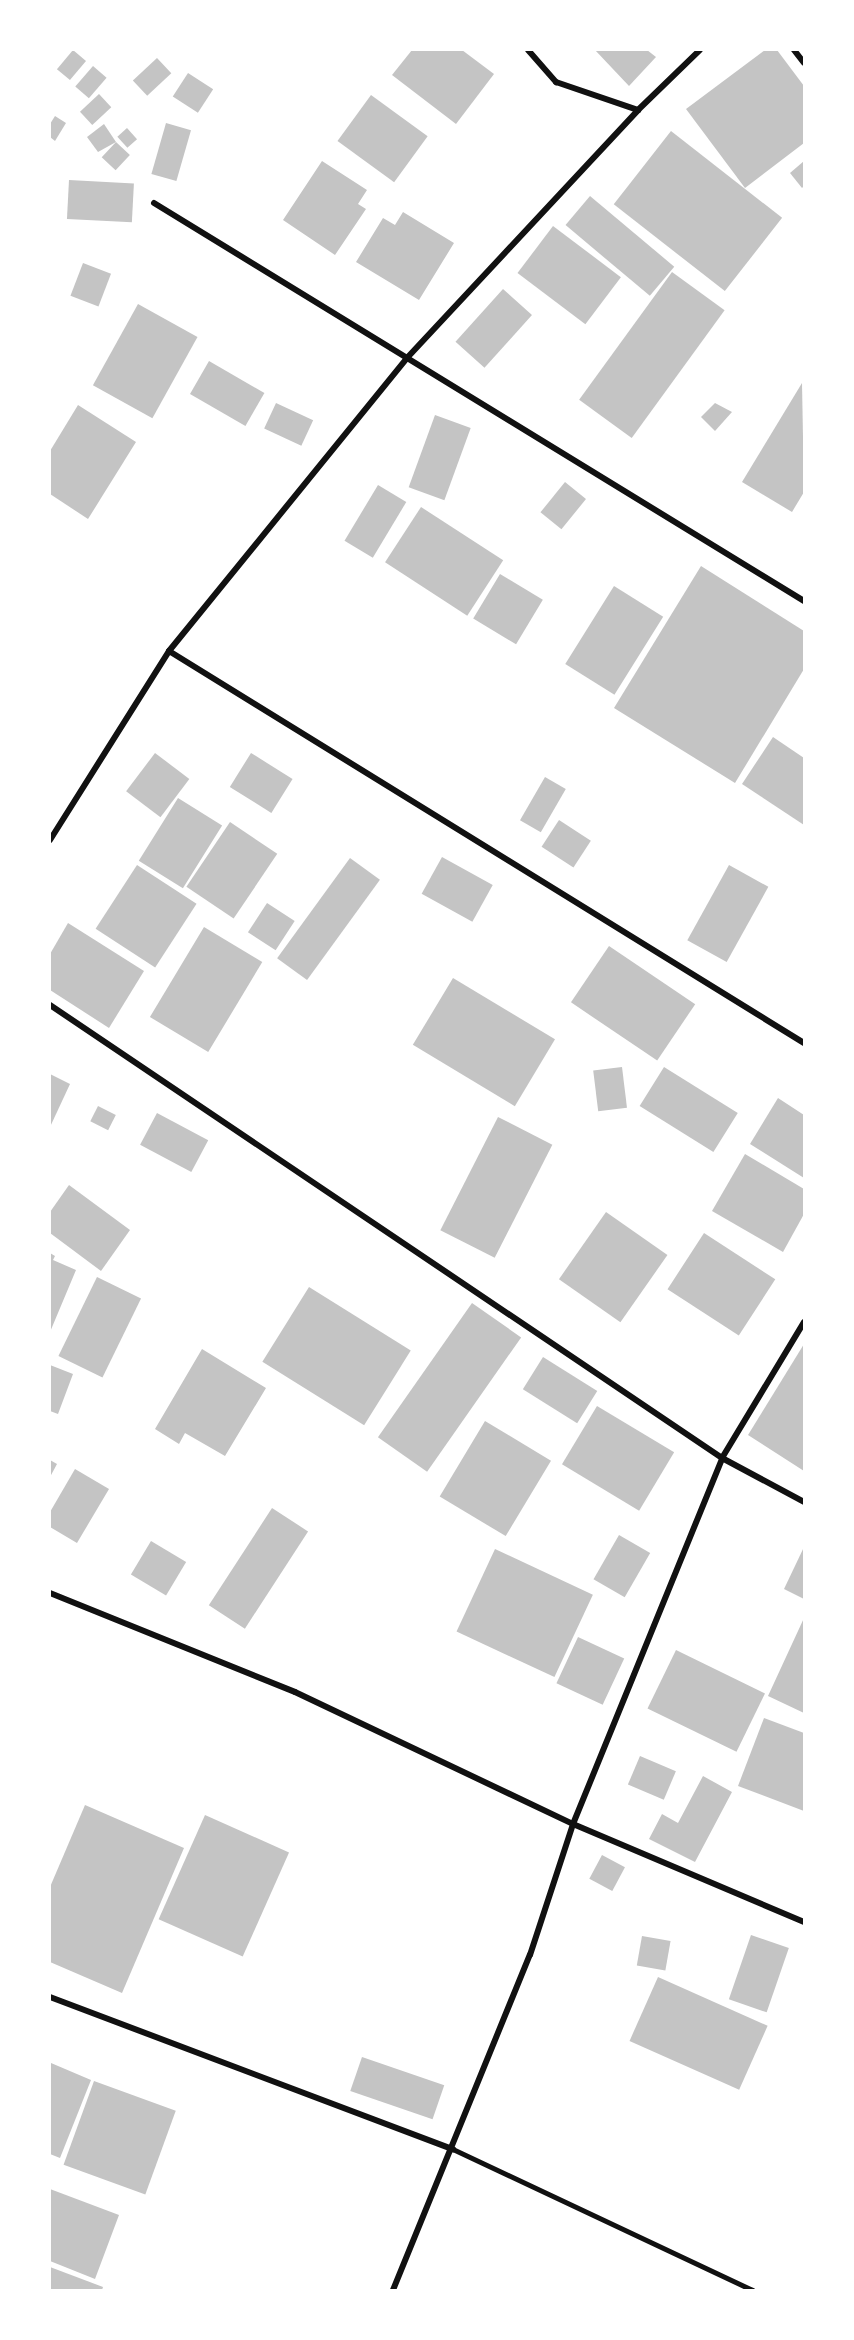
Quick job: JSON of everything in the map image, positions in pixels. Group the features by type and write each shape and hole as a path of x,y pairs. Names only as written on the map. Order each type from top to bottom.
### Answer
{"street":[{"path":"528,50 556,82 638,110"},
{"path":"50,840 169,651 406,359 638,110 700,50"},
{"path":"794,50 804,63"},
{"path":"154,203 804,601"},
{"path":"169,651 804,1043"},
{"path":"50,1005 722,1458 804,1502"},
{"path":"393,2290 453,2149 530,1955 573,1824 722,1458 804,1322"},
{"path":"50,1593 295,1692 573,1824 804,1922"},
{"path":"50,1997 453,2149"}],"lane":[{"path":"453,2149 752,2290"}],"building":[{"path":"73,50 86,61 70,80 57,69"},
{"path":"412,50 462,50 494,74 456,124 392,75"},
{"path":"595,50 647,50 656,57 629,86"},
{"path":"765,50 777,50 804,86 804,143 745,188 686,109"},
{"path":"157,58 171,73 147,96 133,81"},
{"path":"93,66 107,78 89,98 75,86"},
{"path":"188,73 213,89 198,113 173,96"},
{"path":"99,94 111,107 92,125 80,112"},
{"path":"371,95 428,136 394,182 337,141"},
{"path":"55,116 66,123 55,141 50,137 50,124"},
{"path":"166,123 191,130 176,181 151,174"},
{"path":"104,124 116,142 98,152 87,137"},
{"path":"127,128 137,139 127,148 117,137"},
{"path":"671,131 782,218 725,291 614,204"},
{"path":"116,142 130,155 116,170 102,157"},
{"path":"322,161 367,190 358,204 366,209 335,255 283,220"},
{"path":"804,161 804,186 802,188 790,173"},
{"path":"69,180 134,183 132,222 67,219"},
{"path":"590,196 674,267 650,296 566,225"},
{"path":"403,212 454,243 419,300 356,262 383,218 395,225"},
{"path":"553,226 621,277 585,324 517,273"},
{"path":"83,263 111,274 98,306 70,296"},
{"path":"672,272 725,310 632,438 579,400"},
{"path":"503,289 532,315 484,368 455,342"},
{"path":"138,304 197,337 152,418 93,385"},
{"path":"209,361 264,393 245,426 190,394"},
{"path":"802,383 804,492 792,512 742,482"},
{"path":"276,403 313,420 301,446 264,428"},
{"path":"715,403 732,412 715,431 701,417"},
{"path":"78,405 136,442 88,519 50,494 50,451"},
{"path":"435,415 471,428 444,500 409,487"},
{"path":"565,482 586,499 561,529 540,512"},
{"path":"378,485 406,502 373,558 345,541"},
{"path":"421,507 503,560 467,616 385,562"},
{"path":"701,566 804,631 804,669 735,783 614,708"},
{"path":"500,574 543,600 516,644 473,619"},
{"path":"614,586 663,617 614,695 565,664"},
{"path":"773,737 804,758 804,825 742,784"},
{"path":"155,753 189,779 160,817 126,791"},
{"path":"251,753 293,779 271,813 230,787"},
{"path":"545,777 566,789 541,832 520,820"},
{"path":"178,798 222,826 183,888 139,861"},
{"path":"559,820 591,841 573,868 542,847"},
{"path":"230,822 277,854 234,919 186,887"},
{"path":"442,857 493,885 472,922 422,894"},
{"path":"350,858 380,880 307,980 277,958"},
{"path":"137,865 197,904 155,967 96,929"},
{"path":"729,865 768,887 727,962 687,940"},
{"path":"267,903 295,921 276,950 248,932"},
{"path":"68,923 144,971 109,1028 50,990 50,954"},
{"path":"204,927 262,962 208,1052 150,1017"},
{"path":"609,946 695,1004 657,1061 571,1002"},
{"path":"453,978 555,1039 515,1106 413,1045"},
{"path":"622,1067 627,1108 598,1111 593,1071"},
{"path":"664,1067 738,1113 713,1152 640,1106"},
{"path":"50,1074 70,1084 50,1127"},
{"path":"778,1098 804,1115 804,1178 750,1144"},
{"path":"98,1106 116,1115 108,1130 90,1121"},
{"path":"157,1113 208,1140 191,1172 140,1145"},
{"path":"498,1117 552,1145 495,1258 440,1230"},
{"path":"745,1154 804,1189 804,1214 783,1252 712,1211"},
{"path":"69,1185 130,1230 101,1271 50,1233 50,1212"},
{"path":"606,1212 667,1255 620,1322 559,1279"},
{"path":"704,1233 775,1279 739,1335 668,1289"},
{"path":"50,1253 55,1256 53,1260 76,1270 50,1332"},
{"path":"97,1277 141,1298 102,1378 58,1356"},
{"path":"309,1287 411,1351 364,1425 262,1362"},
{"path":"472,1303 521,1337 427,1472 378,1437"},
{"path":"804,1344 804,1471 748,1435"},
{"path":"202,1349 266,1388 225,1456 185,1433 179,1444 155,1429"},
{"path":"543,1357 597,1391 577,1423 523,1389"},
{"path":"50,1365 73,1374 58,1414 50,1411"},
{"path":"597,1406 674,1452 639,1511 562,1464"},
{"path":"485,1421 551,1461 506,1536 440,1496"},
{"path":"50,1460 57,1464 50,1477"},
{"path":"75,1469 109,1489 77,1543 50,1527 50,1512"},
{"path":"272,1508 308,1531 245,1629 209,1605"},
{"path":"619,1535 650,1553 625,1597 594,1579"},
{"path":"151,1541 186,1562 166,1596 131,1574"},
{"path":"804,1547 804,1599 784,1589"},
{"path":"495,1549 593,1595 554,1677 457,1631"},
{"path":"804,1618 804,1713 768,1696"},
{"path":"578,1637 624,1659 603,1705 556,1683"},
{"path":"676,1650 765,1693 736,1752 648,1708"},
{"path":"764,1718 804,1733 804,1811 738,1786"},
{"path":"640,1756 676,1771 664,1800 628,1785"},
{"path":"703,1776 732,1792 695,1862 649,1839 662,1814 678,1823"},
{"path":"85,1805 184,1848 122,1993 50,1962 50,1887"},
{"path":"205,1815 289,1852 243,1957 159,1919"},
{"path":"602,1855 625,1867 612,1891 589,1879"},
{"path":"751,1935 789,1948 767,2012 729,1999"},
{"path":"642,1936 671,1941 665,1971 637,1966"},
{"path":"658,1977 768,2026 739,2090 630,2041"},
{"path":"362,2057 444,2085 433,2119 350,2091"},
{"path":"51,2063 91,2080 60,2158 50,2154"},
{"path":"94,2081 176,2111 145,2194 64,2165"},
{"path":"50,2189 119,2215 95,2279 50,2261"},
{"path":"50,2267 103,2287 102,2290 50,2290"}]}
